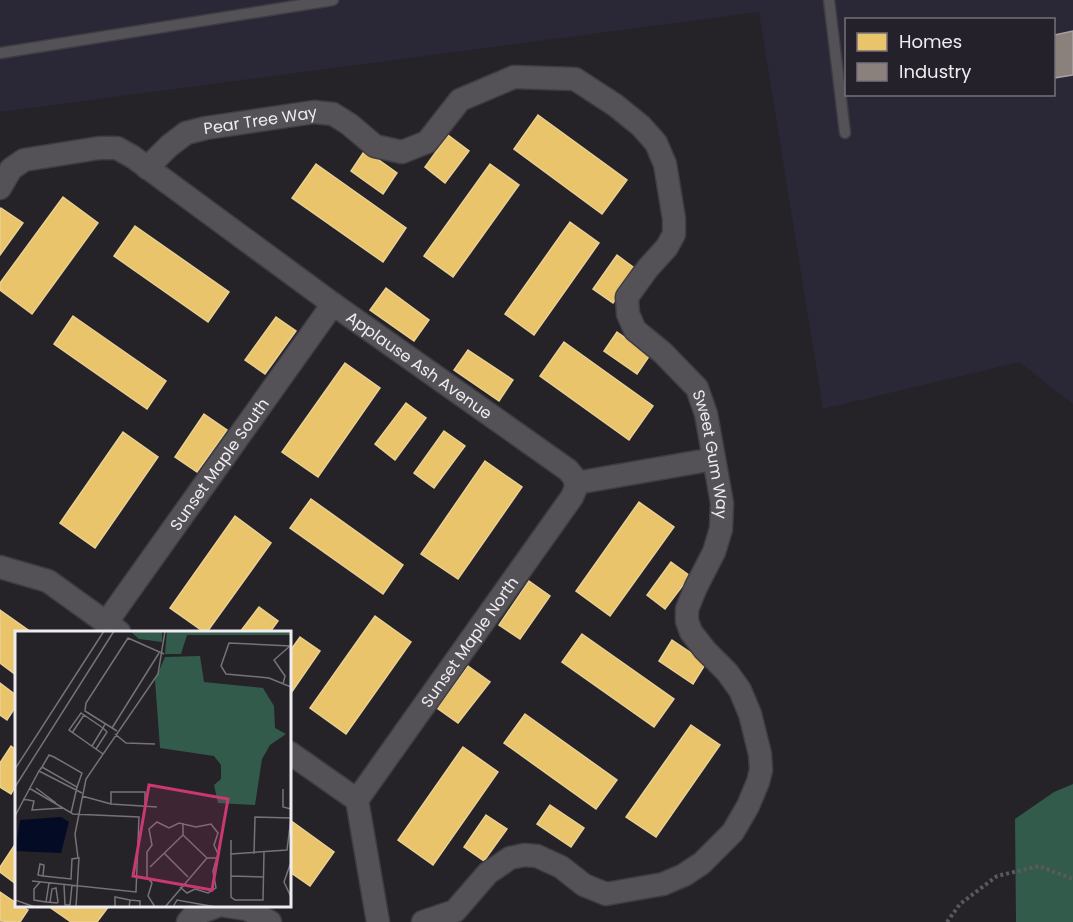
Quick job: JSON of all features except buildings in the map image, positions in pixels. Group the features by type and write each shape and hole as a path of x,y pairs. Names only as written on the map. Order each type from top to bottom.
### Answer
{"street":[{"name":"Pear Tree Way","path":"147,168 186,133 314,112 333,114 375,146 402,152 427,142 460,100 514,77 574,79 615,105"},
{"name":"Sweet Gum Way","path":"423,922 455,911 488,873 510,858 524,855 537,856 561,867 584,885 606,894 663,884 684,875 702,863 733,832 748,806 761,770 760,753 750,714 740,690 691,632 687,621 687,609 714,552 721,529 722,503 706,414 697,388 663,352 635,330 628,314 627,297 667,247 674,234 674,219 665,164 656,143 641,126 615,105"},
{"path":"0,188 11,169 24,160 99,148 117,148 147,168"},
{"name":"Applause Ash Avenue","path":"147,168 333,304 568,470 576,483"},
{"name":"Sunset Maple South","path":"113,628 333,304"},
{"path":"576,483 714,459"},
{"name":"Sunset Maple North","path":"357,800 572,497 576,483"},
{"path":"0,567 48,581 113,628"},
{"path":"291,754 357,800 378,922"},
{"path":"188,922 194,915 214,907"},
{"path":"233,907 246,909 270,922"}],"lane":[{"path":"0,53 333,0"},
{"path":"829,0 845,133"}],"path":[{"path":"947,922 960,904 997,876 1039,866 1073,879"}],"shaded area":[{"path":"0,0 1073,0 1073,404 1019,362 823,409 759,12 0,112"}],"green space":[{"path":"1073,784 1073,922 1016,922 1015,819 1054,792"}]}
